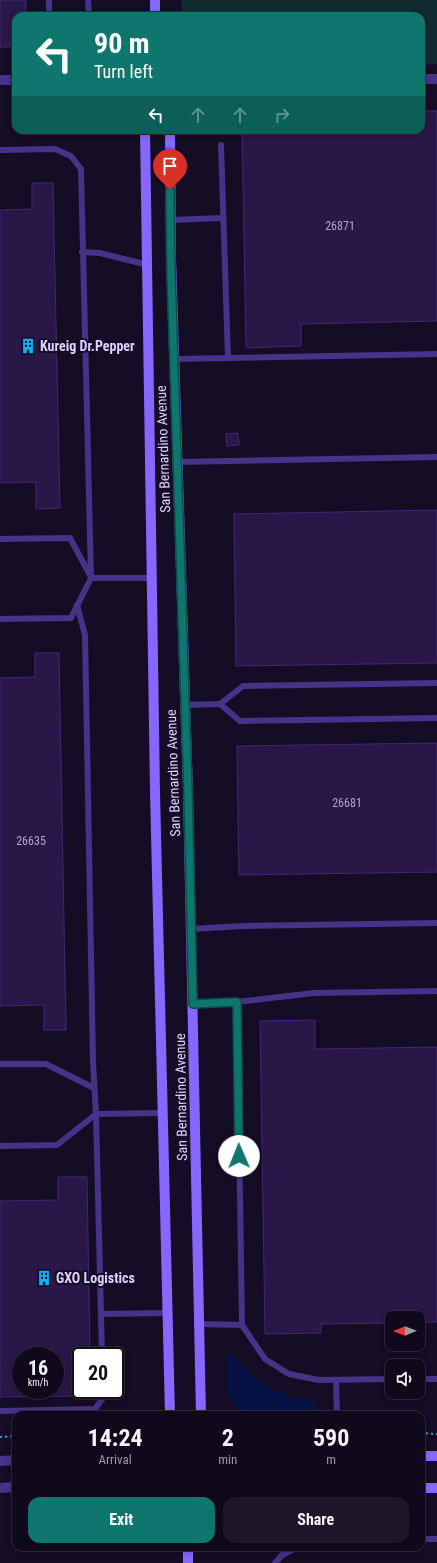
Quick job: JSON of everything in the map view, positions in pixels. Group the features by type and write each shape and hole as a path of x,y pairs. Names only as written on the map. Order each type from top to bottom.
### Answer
{"main road":[{"path":"155,0 155,12"},
{"name":"San Bernardino Avenue","path":"145,134 155,792 170,1411"},
{"name":"San Bernardino Avenue","path":"170,134 170,220 193,1004 201,1411"},
{"path":"425,1456 437,1456"},
{"path":"425,1488 437,1488"},
{"path":"188,1551 188,1563"}],"street":[{"path":"425,79 437,79"},
{"path":"0,80 12,80"},
{"path":"0,1461 12,1460"},
{"path":"0,1488 12,1487"}],"lane":[{"path":"49,0 49,12"},
{"path":"88,0 89,12"},
{"path":"221,145 228,358"},
{"path":"0,150 55,149 71,156 81,169 91,578 71,618 0,619"},
{"path":"170,220 223,218"},
{"path":"82,252 100,253 148,265"},
{"path":"174,359 437,354"},
{"path":"177,462 437,457"},
{"path":"0,539 70,538 91,578"},
{"path":"91,578 152,578"},
{"path":"77,605 85,635 94,1088 102,1347"},
{"path":"185,705 220,704 242,686 437,683"},
{"path":"220,704 240,721 437,718"},
{"path":"191,929 242,926 437,923"},
{"path":"193,1004 237,1002 314,992 437,991"},
{"path":"237,1002 242,1325 265,1359 289,1374 320,1380 385,1379"},
{"path":"0,1064 46,1064 94,1088"},
{"path":"0,1146 57,1145 96,1114 163,1114"},
{"path":"102,1314 168,1313"},
{"path":"200,1324 242,1325"},
{"path":"425,1379 437,1379"},
{"path":"336,1380 337,1411"},
{"path":"0,1410 95,1409 102,1399"},
{"path":"425,1539 437,1539"},
{"path":"275,1563 282,1555 290,1551"}],"path":[{"path":"425,1432 437,1434"},
{"path":"0,1437 12,1436"}],"green space":[{"path":"181,0 437,0 437,64 425,65 425,12 182,12"}],"shaded area":[{"path":"227,1354 235,1356 251,1375 265,1386 295,1399 315,1401 315,1411 242,1411 227,1393"}],"building":[{"path":"0,0 26,0 26,12 12,12 12,42 10,42 10,47 0,47"},
{"path":"425,111 437,111 437,321 301,324 301,346 246,348 242,134 425,134"},
{"name":"Kureig Dr.Pepper","path":"32,183 53,183 60,508 36,509 36,482 0,483 0,210 32,209"},
{"path":"238,433 239,445 227,446 226,434"},
{"path":"437,510 437,663 236,666 234,514"},
{"path":"35,653 59,653 66,1030 44,1030 44,1005 0,1006 0,678 35,677"},
{"path":"437,743 437,872 239,875 237,746"},
{"path":"315,1020 315,1049 437,1047 437,1322 425,1322 425,1311 385,1311 385,1323 321,1324 321,1333 265,1334 260,1021"},
{"name":"GXO Logistics","path":"58,1177 87,1177 90,1347 72,1347 72,1396 64,1396 64,1347 12,1347 12,1397 0,1397 0,1201 58,1200"}],"place":[{"name":"Kureig Dr.Pepper","path":"28,346"},
{"name":"GXO Logistics","path":"44,1278"}],"route":[{"path":"170,190 171,272 188,791 193,1004 237,1002 239,1156"}]}
